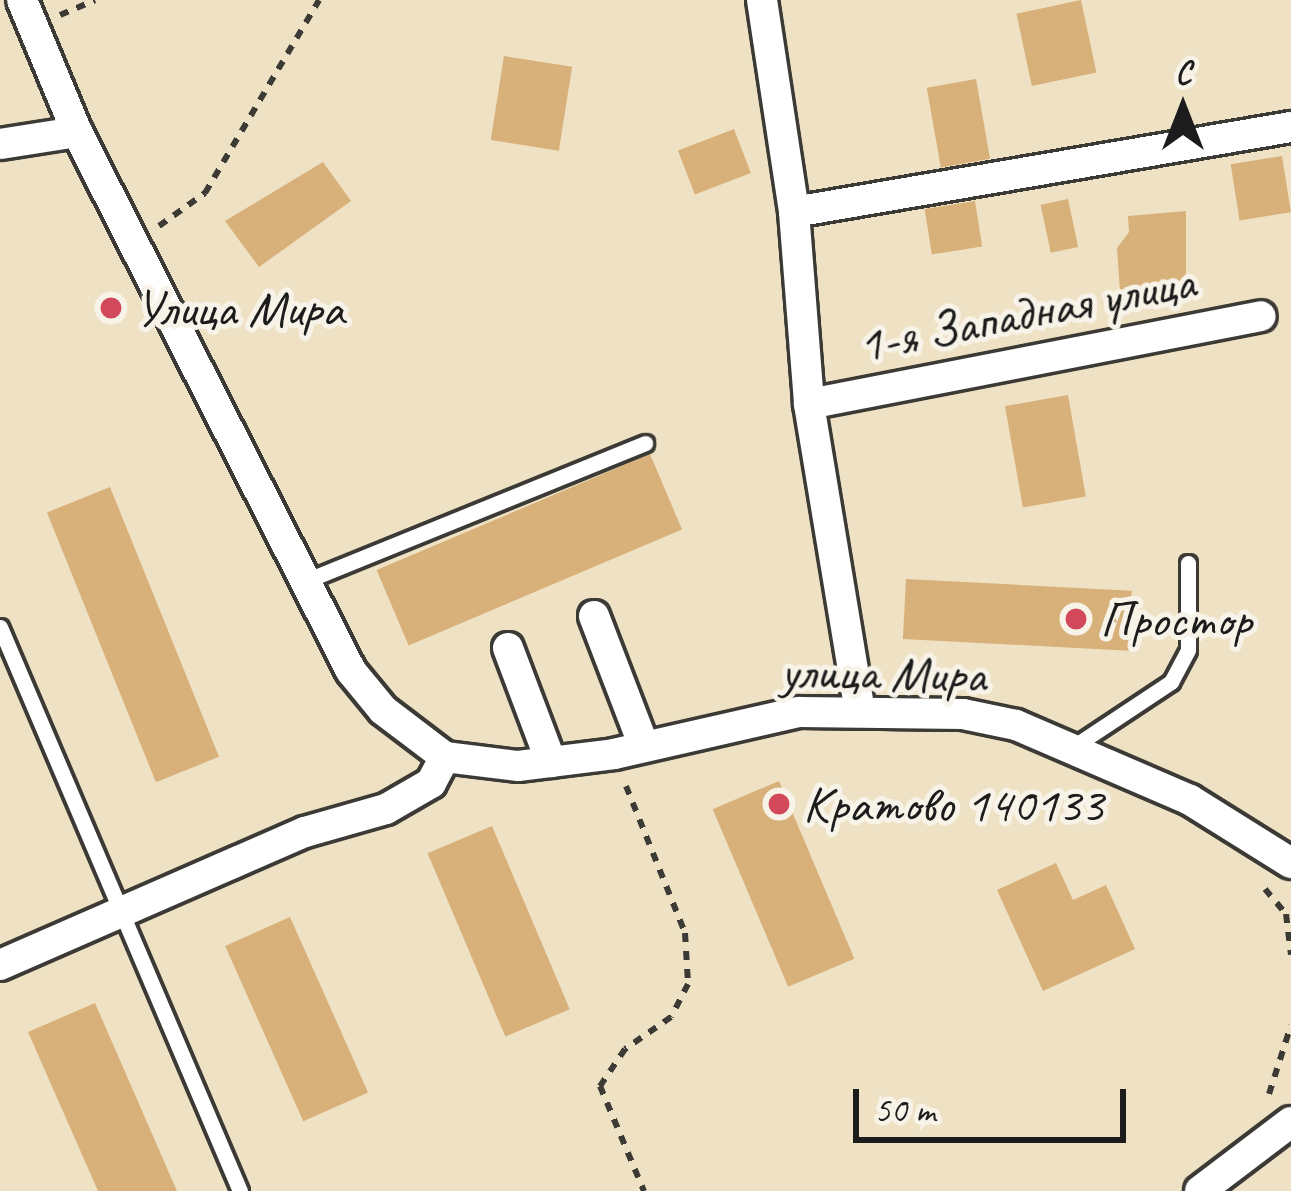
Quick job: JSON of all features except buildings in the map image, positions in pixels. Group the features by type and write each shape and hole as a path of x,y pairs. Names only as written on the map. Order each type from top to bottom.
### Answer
{"street":[{"path":"0,965 305,832 386,809 431,783 446,758 383,710 351,671 137,242 77,132 22,0"},
{"path":"762,0 794,212 808,404 860,712"},
{"path":"794,212 1291,127"},
{"path":"0,144 77,132"},
{"name":"1-я Западная улица","path":"808,404 1261,316"},
{"path":"594,616 629,750"},
{"path":"508,648 550,762"},
{"name":"улица Мира","path":"446,758 550,762 629,750 799,712 963,714 1071,748 1190,800 1291,863"},
{"path":"1200,1191 1291,1122"}],"lane":[{"path":"308,580 645,443"},
{"path":"1071,748 1171,682 1188,650 1188,563"},
{"path":"0,627 240,1191"}],"path":[{"path":"137,242 205,193 319,0"},
{"path":"629,750 685,933 688,984 671,1017 625,1049 600,1086 644,1191"}],"place":[{"name":"Улица Мира","path":"111,308"},
{"name":"Простор","path":"1076,619"},
{"name":"Кратово 140133","path":"779,804"}]}
